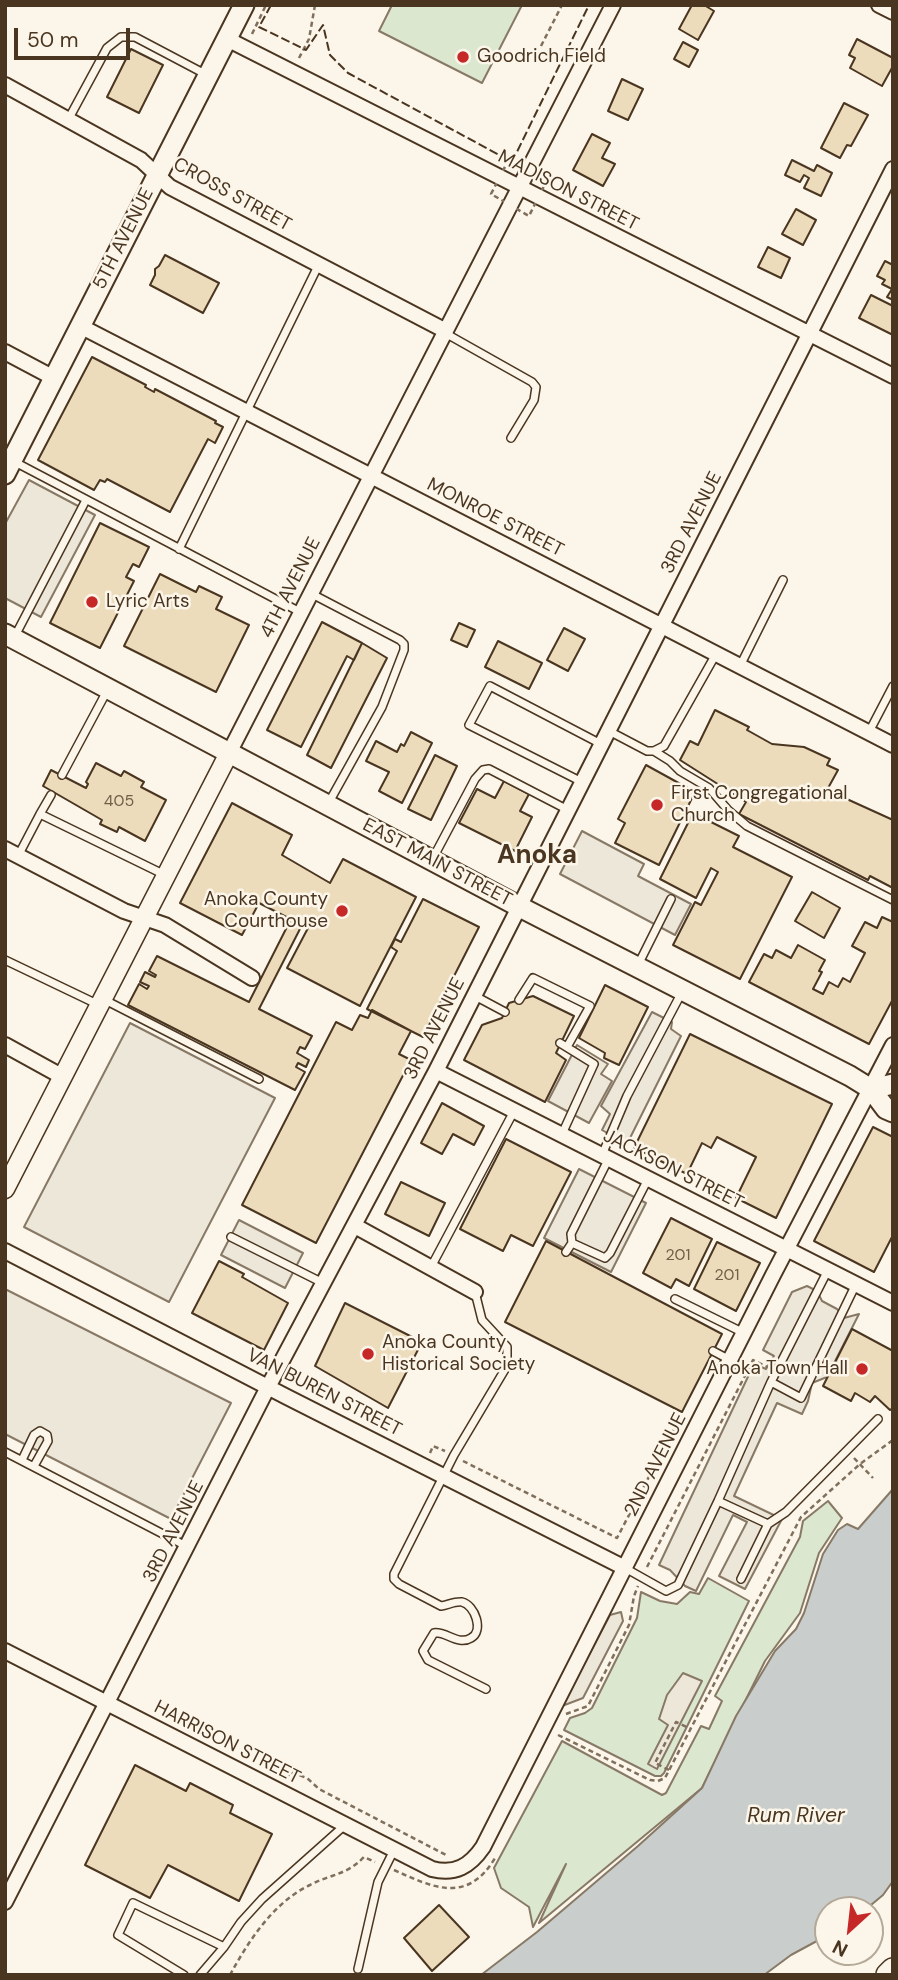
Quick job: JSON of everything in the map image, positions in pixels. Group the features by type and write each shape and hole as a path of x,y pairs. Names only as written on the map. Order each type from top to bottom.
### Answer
{"highway":[{"path":"888,1975 893,1970"}],"main road":[{"name":"5TH AVENUE","path":"9,467 244,5"},
{"name":"EAST MAIN STREET","path":"9,636 518,906 871,1089 886,1109 893,1112"},
{"path":"871,1089 893,1084"}],"street":[{"name":"4TH AVENUE","path":"5,1189 613,5"},
{"path":"879,5 893,12"},
{"name":"MADISON STREET","path":"227,39 893,376"},
{"name":"CROSS STREET","path":"5,85 141,160 170,187 445,332"},
{"name":"3RD AVENUE","path":"5,1902 11,1877 42,1834 268,1387 436,1071 893,169"},
{"name":"MONROE STREET","path":"80,326 893,745"},
{"path":"5,352 54,378"},
{"path":"12,853 143,919 165,925 252,978"},
{"path":"5,1045 63,1077"},
{"name":"2ND AVENUE","path":"432,1869 461,1869 476,1858 483,1847 893,1045"},
{"name":"JACKSON STREET","path":"436,1071 893,1303"},
{"path":"355,1226 475,1292"},
{"name":"VAN BUREN STREET","path":"5,1251 625,1568"},
{"name":"HARRISON STREET","path":"5,1651 432,1869"}],"lane":[{"path":"68,120 107,48 121,37 135,37 209,75"},
{"path":"179,549 320,264"},
{"path":"445,332 532,382 536,387 534,400 511,438"},
{"path":"9,467 86,500 302,613"},
{"path":"9,636 86,500"},
{"path":"740,666 783,580"},
{"path":"312,594 404,644 382,707 328,805"},
{"path":"582,782 469,725 490,686 605,738 654,751 664,746 716,654"},
{"path":"869,733 893,686"},
{"path":"62,775 108,688"},
{"path":"654,751 709,789 747,826 893,900"},
{"path":"432,860 475,779 483,770 489,769 568,810"},
{"path":"12,853 51,795"},
{"path":"40,814 166,876"},
{"path":"636,967 670,899"},
{"path":"5,960 101,1002 260,1079"},
{"path":"519,1000 533,978 590,1006 564,1045 594,1064 562,1134"},
{"path":"566,1252 572,1243 571,1234 606,1156 627,1096 682,991"},
{"path":"474,995 505,1012"},
{"path":"431,1268 514,1110"},
{"path":"572,1243 605,1258 649,1179"},
{"path":"231,1237 324,1284"},
{"path":"625,1568 666,1591 678,1585 776,1371 828,1270"},
{"path":"771,1382 801,1398 856,1284"},
{"path":"475,1292 482,1320 507,1347 507,1366 443,1475 394,1574 394,1579 441,1606 457,1602 466,1603 472,1608 478,1627 470,1639 460,1641 438,1632 433,1633 422,1651 428,1660 486,1689"},
{"path":"675,1299 744,1334"},
{"path":"713,1351 731,1360"},
{"path":"741,1578 768,1524 786,1512 878,1419"},
{"path":"22,1460 34,1435 40,1431 47,1435 48,1441 34,1466"},
{"path":"5,1452 188,1547"},
{"path":"718,1501 768,1524"},
{"path":"200,1975 262,1899 345,1825"},
{"path":"358,1969 378,1882 394,1850"},
{"path":"184,1975 118,1935 133,1903 224,1947"}],"path":[{"path":"251,34 266,5"},
{"path":"297,62 309,39 315,5"},
{"path":"541,46 562,5"},
{"path":"648,1564 753,1360 776,1371"},
{"path":"464,1461 617,1538 677,1423"},
{"path":"553,1744 558,1734 650,1780 665,1778 795,1525 860,1464 893,1440"},
{"path":"860,1464 873,1478"},
{"path":"565,1715 587,1706 629,1625 634,1596"},
{"path":"669,1770 655,1763 676,1723 691,1729"},
{"path":"290,1772 307,1778 319,1789 445,1854 450,1860"},
{"path":"399,1872 430,1886 443,1889 460,1887 481,1875 499,1850"},
{"path":"230,1975 252,1937 283,1904 311,1884 347,1871 363,1857"}],"green space":[{"name":"Goodrich Field","path":"392,5 522,5 482,83 379,31"},
{"path":"828,1501 842,1518 819,1553 800,1613 765,1661 702,1788 539,1923 566,1864 533,1927 529,1907 501,1888 494,1868 562,1741 662,1795 666,1793 701,1726 709,1729 722,1701 715,1696 800,1537 803,1521"},
{"path":"708,1578 749,1601 664,1773 655,1776 564,1730 570,1718 592,1708 637,1618 641,1592 660,1601 677,1604 690,1592 699,1594"}],"shaded area":[{"path":"29,480 95,515 41,617 5,598 5,524"},
{"path":"582,831 644,864 638,876 691,904 675,935 560,874"},
{"path":"652,1012 672,1022 671,1029 681,1036 627,1144 602,1130 610,1114 601,1106"},
{"path":"130,1023 275,1098 169,1302 24,1227"},
{"path":"577,1045 608,1064 601,1074 612,1081 589,1123 548,1101"},
{"path":"579,1169 646,1203 611,1272 544,1238"},
{"path":"239,1220 303,1253 285,1288 221,1255"},
{"path":"807,1286 817,1291 822,1301 837,1309 844,1318 859,1314 827,1377 812,1383 802,1414 777,1403 734,1496 782,1519 745,1589 719,1576 747,1522 733,1515 696,1591 685,1586 670,1570 659,1565 754,1364 766,1369 774,1356 763,1350 792,1292"},
{"path":"5,1289 231,1403 171,1519 5,1434"},
{"path":"621,1612 623,1621 583,1698 562,1706 610,1615"},
{"path":"683,1673 702,1681 657,1769 648,1764 668,1725 659,1719 667,1695"}],"water":[{"name":"Rum River","path":"893,1489 893,1881 883,1895 814,1896 814,1943 764,1975 481,1975 537,1932 702,1788 736,1716 775,1651 796,1629 804,1613 823,1554 838,1530 847,1524 858,1529"}],"building":[{"path":"692,5 704,5 714,11 698,40 679,29"},
{"path":"857,39 893,58 893,66 882,86 850,68 855,58 849,55"},
{"path":"683,42 698,50 689,67 674,59"},
{"path":"131,49 163,65 139,113 107,97"},
{"path":"622,79 643,89 628,120 608,111"},
{"path":"844,103 868,115 851,146 847,145 840,158 821,148"},
{"path":"592,134 610,143 602,158 615,164 603,186 573,170"},
{"path":"792,160 814,171 817,165 832,173 821,196 804,188 809,178 804,175 800,182 785,175"},
{"path":"796,209 816,220 803,245 782,234"},
{"path":"768,247 790,258 781,278 758,267"},
{"path":"165,255 219,283 203,313 150,285 155,269"},
{"path":"885,261 893,265 893,300 887,297 892,289 882,284 885,280 877,276"},
{"path":"871,295 893,306 893,335 859,318"},
{"path":"92,357 223,427 215,443 208,439 170,512 107,479 105,482 100,480 94,490 38,460"},
{"name":"Lyric Arts","path":"100,523 149,547 139,567 133,564 126,577 134,581 100,648 50,623"},
{"path":"160,574 196,592 199,586 222,597 216,609 249,625 216,692 124,646"},
{"path":"322,622 362,643 354,660 347,656 301,747 267,730"},
{"path":"459,623 475,630 467,647 451,640"},
{"path":"564,628 585,639 568,671 547,660"},
{"path":"498,641 542,663 529,689 485,667"},
{"path":"362,643 387,658 331,768 307,755"},
{"path":"715,710 749,727 747,730 772,744 804,747 830,759 827,765 838,770 827,790 893,820 893,888 870,876 868,880 739,814 746,802 680,760 690,741 698,745"},
{"path":"411,732 432,743 402,803 379,791 389,772 366,761 376,741 397,752 401,744 404,746"},
{"path":"435,755 457,766 431,820 408,809"},
{"path":"96,763 121,776 124,771 144,782 141,787 166,800 145,841 119,827 117,832 100,824 102,820 43,786 51,770 86,788 86,782"},
{"name":"First Congregational Church","path":"646,765 695,792 659,865 615,843 625,823 618,819"},
{"path":"504,781 529,794 520,811 532,817 515,851 459,823 477,789 495,798"},
{"name":"Anoka County Courthouse","path":"232,803 292,835 282,855 330,883 343,859 416,897 360,1006 287,968 308,928 259,903 242,935 180,903"},
{"path":"693,813 739,836 733,847 792,877 740,979 673,945 695,902 701,905 718,872 711,868 696,898 660,879"},
{"path":"812,892 840,908 824,938 795,921"},
{"path":"423,899 479,927 423,1037 367,1009 397,951 391,947 395,939 401,942"},
{"path":"882,917 893,922 893,999 869,1044 749,982 764,954 772,958 776,950 791,958 798,945 825,960 813,989 823,994 829,982 838,987 843,978 850,982 865,953 852,946 865,922 877,928"},
{"path":"291,919 302,925 259,1009 312,1036 305,1049 300,1047 297,1053 309,1060 306,1067 298,1063 296,1067 305,1072 295,1090 128,1005 139,984 147,989 149,986 140,982 145,972 155,977 156,975 149,971 157,956 249,1002"},
{"path":"605,985 648,1007 619,1065 604,1058 605,1053 579,1038"},
{"path":"533,996 574,1016 556,1053 566,1060 545,1102 464,1060 482,1025 502,1018 509,1003"},
{"path":"372,1010 411,1031 399,1054 411,1060 316,1243 242,1205 336,1022 352,1030 360,1015 368,1018"},
{"path":"690,1034 832,1104 776,1218 736,1198 756,1157 717,1137 711,1148 702,1143 687,1174 634,1148"},
{"path":"442,1103 484,1126 474,1145 453,1134 442,1154 421,1143"},
{"path":"873,1127 893,1137 893,1235 874,1272 814,1241"},
{"path":"506,1139 571,1172 533,1246 511,1235 503,1251 460,1229"},
{"path":"401,1182 445,1203 429,1236 385,1214"},
{"path":"671,1218 712,1239 689,1286 676,1279 671,1288 643,1273"},
{"path":"546,1241 722,1334 682,1412 505,1322"},
{"path":"717,1242 760,1263 736,1311 694,1289"},
{"path":"219,1261 288,1303 264,1350 192,1313"},
{"name":"Anoka County Historical Society","path":"345,1303 422,1342 388,1408 315,1366"},
{"name":"Anoka Town Hall","path":"852,1329 893,1351 893,1408 890,1410 875,1396 870,1402 855,1393 851,1401 823,1386"},
{"path":"135,1765 186,1791 190,1783 233,1805 230,1813 272,1834 239,1901 168,1865 150,1898 85,1865"},
{"path":"439,1905 469,1937 432,1971 404,1938"}],"fence":[{"path":"271,5 259,27 306,50 323,25 330,55 348,73 512,162 589,5"}],"place":[{"name":"Goodrich Field","path":"463,57"},
{"name":"Lyric Arts","path":"92,602"},
{"name":"First Congregational Church","path":"657,805"},
{"name":"Anoka County Courthouse","path":"342,911"},
{"name":"Anoka County Historical Society","path":"368,1354"},
{"name":"Anoka Town Hall","path":"862,1369"}],"district":[{"name":"Anoka","path":"537,856"}]}
